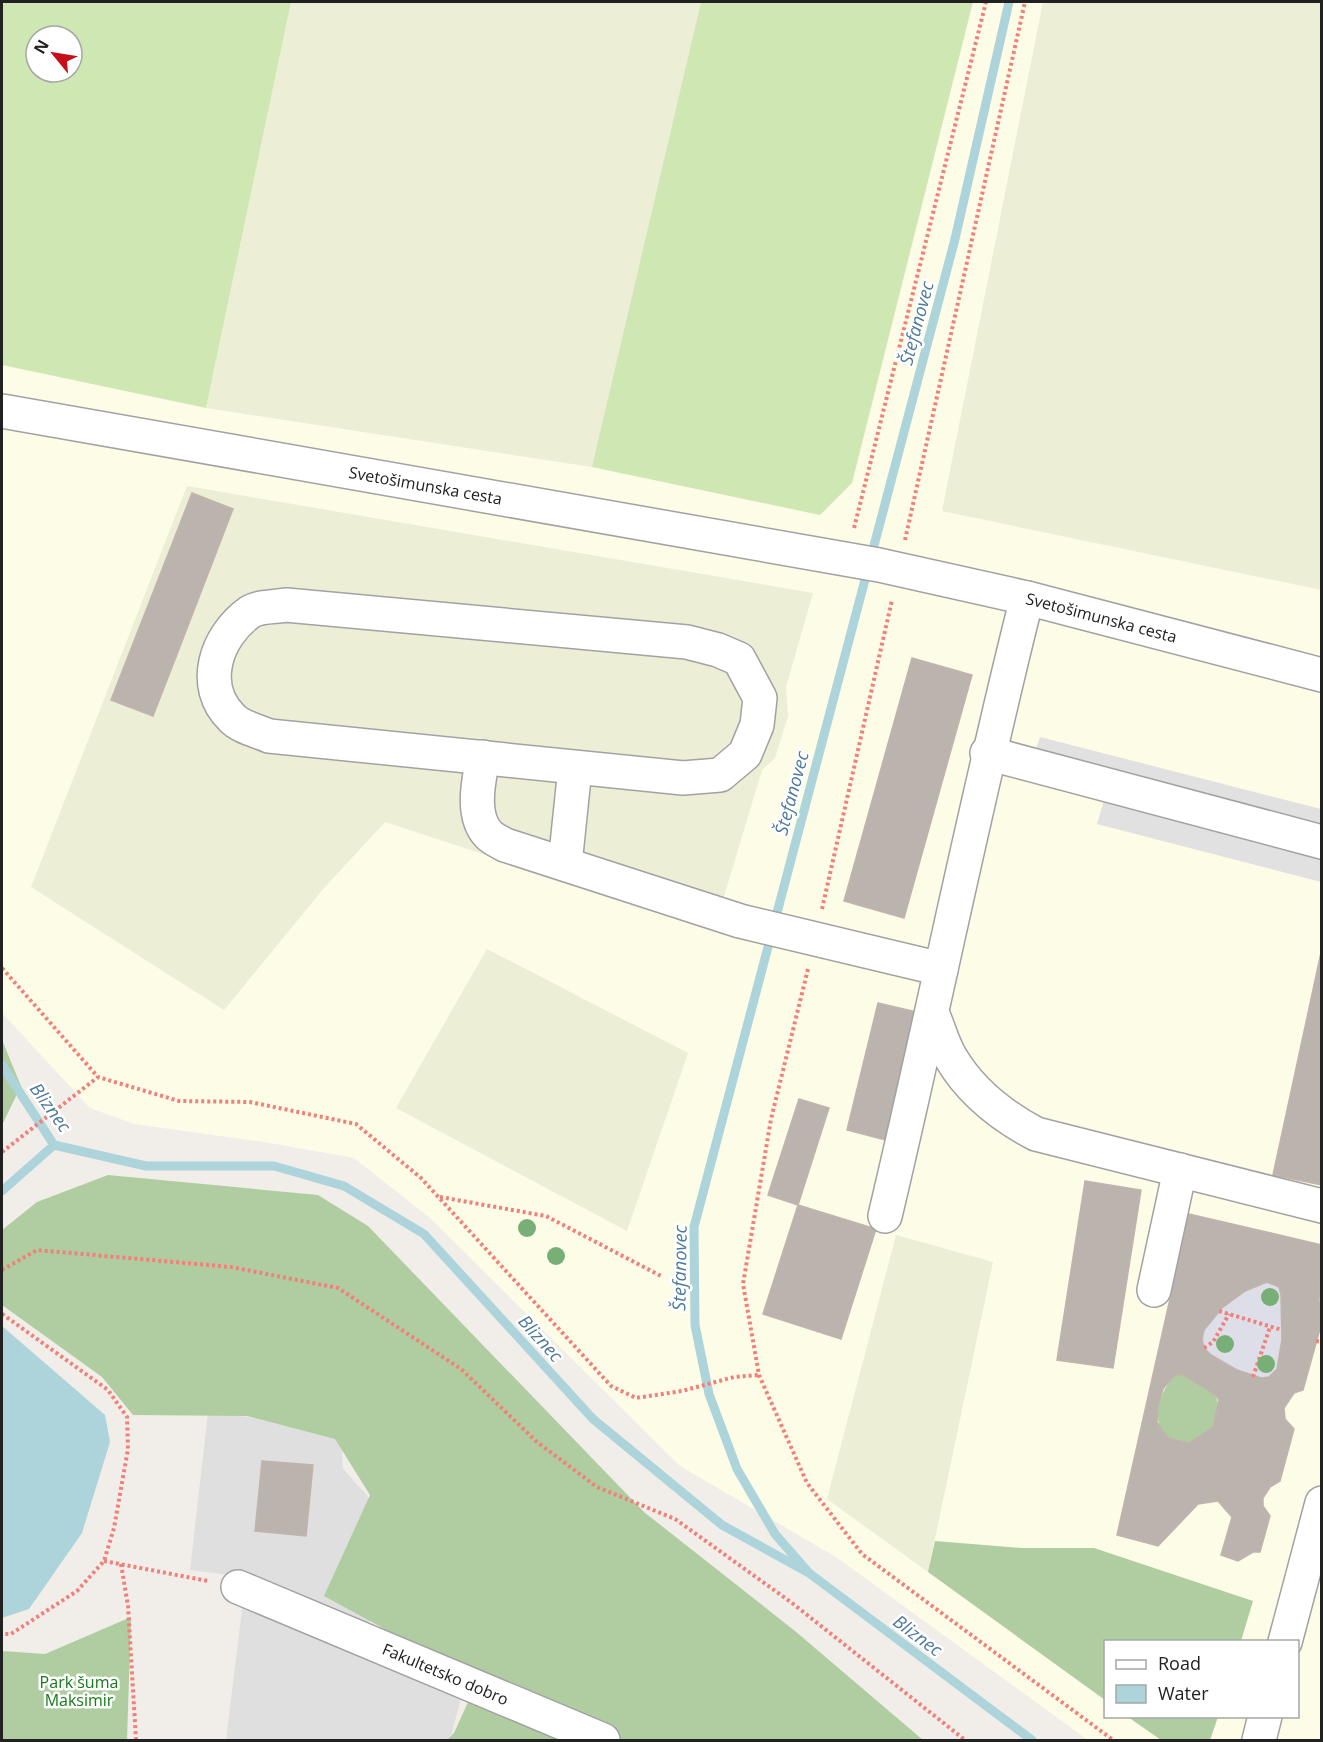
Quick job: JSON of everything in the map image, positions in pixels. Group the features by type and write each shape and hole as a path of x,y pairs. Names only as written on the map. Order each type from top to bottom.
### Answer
{"street":[{"name":"Svetošimunska cesta","path":"2,411 870,557 1322,675"},
{"path":"885,1216 933,1015 987,753 1027,598"},
{"path":"286,605 687,642 718,650 739,659 760,698 757,726 745,754 720,775 683,778 575,768 269,736 233,720 218,702 212,678 217,658 227,635 252,610 286,605"},
{"path":"987,753 1322,842"},
{"path":"483,757 477,795 481,819 488,834 505,845 740,921 941,969"},
{"path":"565,864 575,768"},
{"path":"933,1015 950,1058 976,1090 1004,1117 1036,1134 1322,1206"},
{"path":"1154,1290 1180,1170"},
{"path":"1285,1640 1322,1503"},
{"name":"Fakultetsko dobro","path":"238,1587 603,1740"},
{"path":"1259,1740 1264,1718"}],"path":[{"path":"986,2 870,557 810,938 771,1119 743,1284 759,1375 807,1483 862,1554 1113,1740"},
{"path":"870,557 1025,2"},
{"path":"2,968 98,1077 179,1101 250,1102 356,1124 422,1178 611,1386 636,1398 682,1391 734,1377 759,1375"},
{"path":"2,1152 98,1077"},
{"path":"439,1197 546,1216 661,1276"},
{"path":"2,1270 37,1250 231,1267 338,1287 461,1370 537,1442 597,1487 675,1519 792,1603 965,1740"},
{"path":"1219,1311 1282,1330"},
{"path":"2,1314 108,1390 127,1417 128,1449 114,1528 104,1561 77,1591 11,1634 2,1634"},
{"path":"1204,1348 1213,1342 1229,1314"},
{"path":"1253,1377 1270,1327"},
{"path":"104,1561 238,1587"},
{"path":"121,1564 128,1606 136,1740"}],"shaded area":[{"path":"2,2 1321,2 1321,1740 1088,1740 836,1557 680,1466 430,1218 354,1158 270,1143 134,1124 90,1108 2,1013"},
{"path":"291,2 711,2 592,467 206,408"},
{"path":"1043,2 1321,2 1321,590 942,511"},
{"path":"187,486 813,593 786,687 788,716 775,758 762,770 722,903 593,890 385,822 324,888 224,1010 31,887"},
{"path":"1040,737 1321,809 1321,882 1097,824 1110,780 1033,758"},
{"path":"487,949 688,1053 627,1231 396,1108"},
{"path":"896,1235 993,1262 928,1572 827,1499"},
{"path":"1267,1282 1279,1287 1282,1339 1277,1369 1269,1377 1261,1378 1237,1370 1211,1355 1204,1348 1202,1339 1204,1330 1222,1308 1245,1291"},
{"path":"208,1413 340,1426 343,1469 384,1514 369,1627 461,1698 450,1740 226,1740 246,1577 190,1570"}],"green space":[{"path":"2,2 291,2 206,408 2,365"},
{"path":"701,2 973,2 852,483 820,515 592,467"},
{"path":"2,1040 21,1086 2,1125"},
{"path":"108,1175 318,1195 368,1226 644,1512 795,1631 923,1740 447,1740 454,1733 473,1691 445,1662 324,1596 370,1495 335,1439 247,1416 133,1415 102,1377 2,1305 2,1230 37,1202"},
{"path":"1182,1374 1216,1395 1219,1407 1213,1427 1189,1443 1168,1438 1162,1431 1158,1415 1160,1399 1164,1391 1174,1376"},
{"path":"935,1541 1022,1548 1094,1548 1253,1601 1241,1640 1104,1640 1104,1699 928,1572"},
{"name":"Park šuma Maksimir","path":"131,1617 127,1740 2,1740 2,1651 45,1654"},
{"path":"1129,1718 1218,1718 1210,1740 1161,1740"}],"water":[{"path":"2,1326 105,1415 110,1442 82,1533 29,1609 2,1618"}],"building":[{"path":"192,493 233,509 169,675 127,659"},
{"path":"912,658 972,675 904,918 844,901"},
{"path":"127,659 169,675 153,716 111,700"},
{"path":"1322,948 1322,1185 1273,1175"},
{"path":"878,1003 917,1012 886,1140 847,1130"},
{"path":"799,1099 829,1108 798,1205 768,1195"},
{"path":"1085,1181 1141,1190 1113,1368 1057,1360"},
{"path":"798,1205 876,1229 841,1339 763,1314"},
{"path":"1189,1214 1322,1245 1319,1300 1322,1322 1303,1390 1294,1393 1284,1408 1285,1419 1294,1429 1280,1481 1270,1487 1263,1498 1263,1506 1270,1516 1260,1552 1253,1552 1238,1561 1221,1555 1232,1517 1218,1501 1198,1504 1158,1546 1117,1535","holes":["1267,1282 1279,1287 1282,1339 1277,1369 1269,1377 1261,1378 1237,1370 1211,1355 1204,1348 1202,1339 1204,1330 1222,1308 1245,1291","1182,1374 1216,1395 1219,1400 1213,1427 1189,1443 1168,1438 1157,1422 1158,1406 1163,1389 1174,1376"]},
{"path":"262,1461 313,1465 306,1536 255,1531"}],"waterway":[{"name":"Štefanovec","path":"809,1573 775,1534 737,1469 709,1394 695,1325 694,1227 955,239 1009,2"},
{"name":"Bliznec","path":"2,1065 54,1145 146,1166 274,1166 344,1186 424,1234 593,1419 722,1525 809,1573 1032,1740"},
{"path":"2,1191 54,1145"}]}
